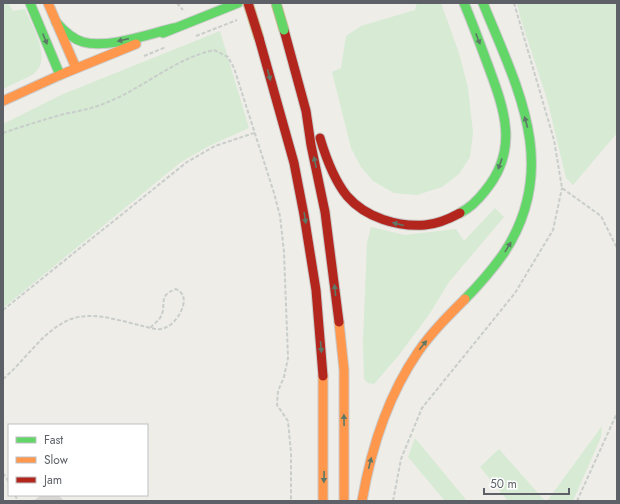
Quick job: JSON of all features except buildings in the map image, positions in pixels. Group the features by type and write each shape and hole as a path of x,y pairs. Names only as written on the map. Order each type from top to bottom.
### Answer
{"main road":[{"path":"30,3 60,75"},
{"path":"48,3 76,68"},
{"path":"3,101 76,68 238,3"},
{"path":"248,3 294,163 316,290 323,374 323,501"},
{"path":"276,3 306,111 311,145 325,212 344,370 344,501"},
{"path":"306,111 320,137 326,156 340,185 352,201 368,212 385,220 403,225 423,226 441,222 458,215 472,206 485,193 496,176 506,145 506,128 502,106 495,84 464,3"},
{"path":"362,501 373,450 384,419 405,374 418,352 439,326 502,258 524,213 531,170 531,144 528,127 514,80 483,3"},
{"path":"56,22 65,32 78,40 95,44 174,28"}],"path":[{"path":"393,501 401,459 422,408 515,293 553,230 562,188 554,140 514,3"},
{"path":"189,38 239,19"},
{"path":"140,58 168,46"},
{"path":"3,133 41,120 106,103 127,94 171,66 198,53 214,50 228,58 234,68 277,205 284,252 288,358 284,377 278,391 277,405 288,421 291,453 291,501"},
{"path":"3,310 187,162 215,146 254,133"},
{"path":"562,188 601,216 617,248"},
{"path":"3,379 18,366 52,329 62,323 85,316 98,316 150,328 161,329 171,324 178,317 183,306 184,297 182,292 176,289 169,291 163,298 160,318 150,328"},
{"path":"577,501 617,413"}],"green space":[{"path":"3,3 8,3 13,11 25,9 39,43 41,61 38,69 32,75 3,89"},
{"path":"417,3 441,3 459,53 468,88 473,133 470,157 459,174 442,187 417,195 394,193 373,181 361,167 351,148 332,72 341,68 346,36 361,26 415,10"},
{"path":"517,3 617,3 617,133 573,185 566,178 547,99 521,20"},
{"path":"220,31 249,128 209,146 181,162 3,308 3,124 61,95"},
{"path":"495,208 504,217 449,282 430,313 399,355 374,384 368,383 364,379 363,342 367,243 371,227 405,235 456,229 464,241"},
{"path":"602,426 601,437 573,501 547,501"},
{"path":"415,438 467,501 445,501 408,457"},
{"path":"499,449 545,501 508,501 480,467"}],"traffic: fast":[{"path":"30,3 60,75"},
{"path":"163,33 238,3"},
{"path":"276,3 284,30"},
{"path":"460,213 477,201 496,175 503,159 506,143 503,110 464,3"},
{"path":"465,299 504,253 521,221 530,189 531,158 528,127 520,96 509,65 483,3"},
{"path":"56,22 75,39 93,44 104,44 128,40 174,28"}],"traffic: slow":[{"path":"48,3 76,68"},
{"path":"3,101 60,75 136,44"},
{"path":"362,501 370,462 382,424 397,387 423,345 465,299"},
{"path":"339,322 344,370 344,501"},
{"path":"323,376 323,501"}],"traffic: jam":[{"path":"248,3 259,38"},
{"path":"284,30 306,111 311,145 325,212 339,322"},
{"path":"259,38 294,163 304,215 316,290 323,376"},
{"path":"320,138 331,168 342,190 363,210 383,220 393,223 415,225 434,224 460,213"}]}
